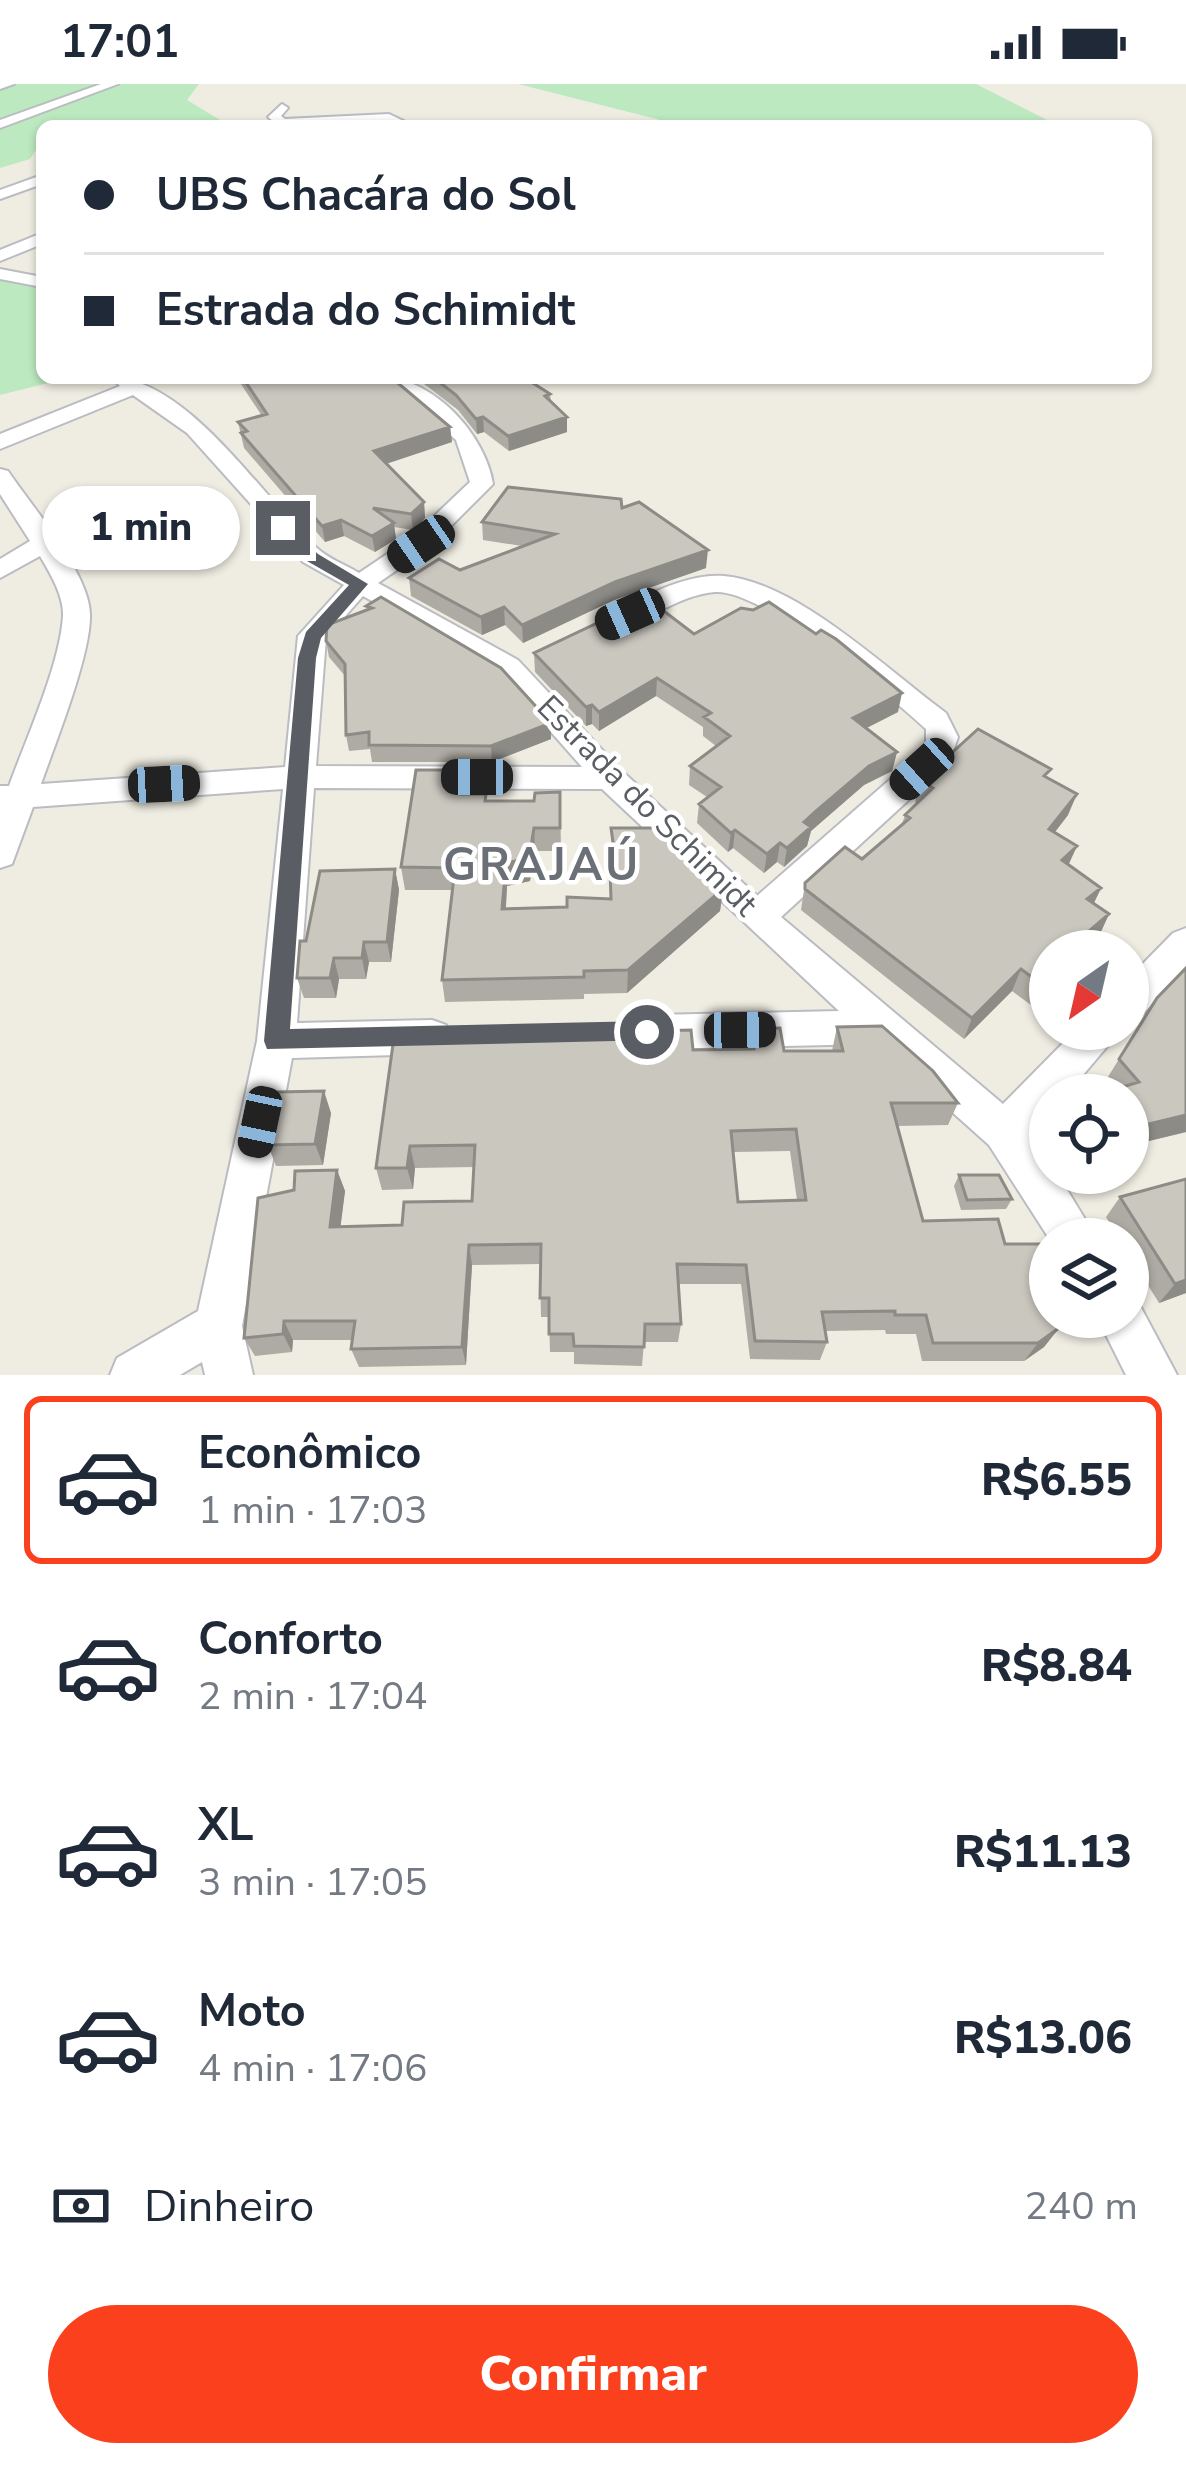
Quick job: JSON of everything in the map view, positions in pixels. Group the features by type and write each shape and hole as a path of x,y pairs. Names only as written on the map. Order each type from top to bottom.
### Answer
{"street":[{"path":"0,124 112,84"},
{"path":"278,120 274,117 282,108"},
{"path":"0,113 22,116"},
{"path":"346,120 394,120"},
{"path":"0,195 36,181"},
{"path":"0,256 36,241"},
{"path":"0,274 36,281"},
{"path":"0,442 125,384"},
{"name":"Estrada do Schimidt","path":"132,384 195,428 313,557 518,662 610,778 879,1027 1004,1131 1061,1218"},
{"path":"229,1375 218,1326 276,1041 312,636 359,584 421,544 482,484 482,459 467,437 401,384"},
{"path":"0,476 66,577 77,614 55,701 10,798 0,855"},
{"path":"0,570 44,543"},
{"path":"589,631 670,596 706,586 736,585 770,599 935,720 944,733 938,754 758,917"},
{"path":"10,798 299,777 610,778"},
{"path":"1149,982 1186,944"},
{"path":"624,1033 879,1027"},
{"path":"276,1041 462,1036"},
{"path":"1004,1131 1083,1050"},
{"path":"134,1375 218,1326"},
{"path":"1132,1338 1153,1375"}],"green space":[{"path":"0,84 199,84 187,100 220,120 36,120 36,150 30,159 0,168"},
{"path":"518,84 976,84 1047,120 660,120"},
{"path":"0,279 36,287 36,384 44,384 0,395"}],"building":[{"path":"247,384 399,384 450,427 374,451 424,502 411,514 373,508 394,523 372,536 341,520 322,526 241,433 247,431 238,422 267,414"},
{"path":"442,384 534,384 550,394 545,396 567,417 508,436 483,417 476,419"},
{"path":"508,487 621,499 622,508 639,502 708,550 615,582 522,625 504,607 481,617 409,578 439,559 460,570 555,534 482,522"},
{"path":"381,597 501,668 551,723 491,746 369,745 369,732 346,735 345,664 326,641 327,625 372,608 366,606"},
{"path":"648,599 694,634 741,608 753,610 769,602 816,634 821,630 836,639 902,693 853,718 897,752 869,766 815,812 804,822 811,827 787,848 780,843 767,854 735,830 731,833 699,804 721,787 690,766 730,736 704,717 711,713 657,678 599,712 592,705 586,707 534,653"},
{"path":"978,729 1051,769 1044,776 1077,794 1049,829 1077,846 1062,860 1101,888 1087,899 1109,914 1090,930 1029,930 1029,975 1021,969 972,1018 805,889 805,883 845,847 862,859 910,818 905,815 933,788 921,781"},
{"path":"416,770 463,770 461,794 486,794 485,801 534,801 535,793 560,792 560,828 534,828 529,858 506,863 502,909 567,907 567,897 611,899 610,870 617,870 611,828 658,828 723,889 628,970 584,971 584,977 442,980 455,868 401,867"},
{"path":"395,869 387,942 364,942 362,958 334,958 330,978 297,978 300,941 306,941 320,871"},
{"path":"1186,968 1186,1115 1149,1124 1149,1074 1132,1074 1119,1059 1125,1050 1149,1050 1149,1011"},
{"path":"882,1026 933,1071 958,1103 891,1103 923,1221 998,1219 1005,1244 1029,1244 1029,1338 1045,1338 1038,1343 933,1343 926,1315 895,1315 895,1311 822,1312 827,1342 755,1341 746,1265 677,1264 681,1324 645,1324 644,1347 574,1346 573,1334 549,1334 549,1298 540,1298 541,1244 469,1245 462,1347 351,1349 355,1321 284,1321 283,1334 244,1338 258,1198 294,1190 295,1171 337,1170 330,1227 402,1225 404,1202 472,1201 475,1145 410,1146 407,1168 376,1168 394,1037 691,1030 693,1050 754,1049 751,1029 780,1028 784,1051 843,1051 837,1027","holes":["796,1129 806,1200 738,1202 731,1131"]},
{"path":"324,1091 315,1144 268,1145 278,1092"},
{"path":"959,1175 999,1175 1012,1199 967,1200"},
{"path":"1186,1179 1186,1280 1175,1284 1149,1243 1149,1218 1133,1218 1120,1197 1149,1194 1149,1189"}],"district":[{"name":"GRAJAÚ","path":"542,865"}],"route":[{"path":"283,528 313,557 359,584 312,636 307,658 276,1041 647,1032"}]}
